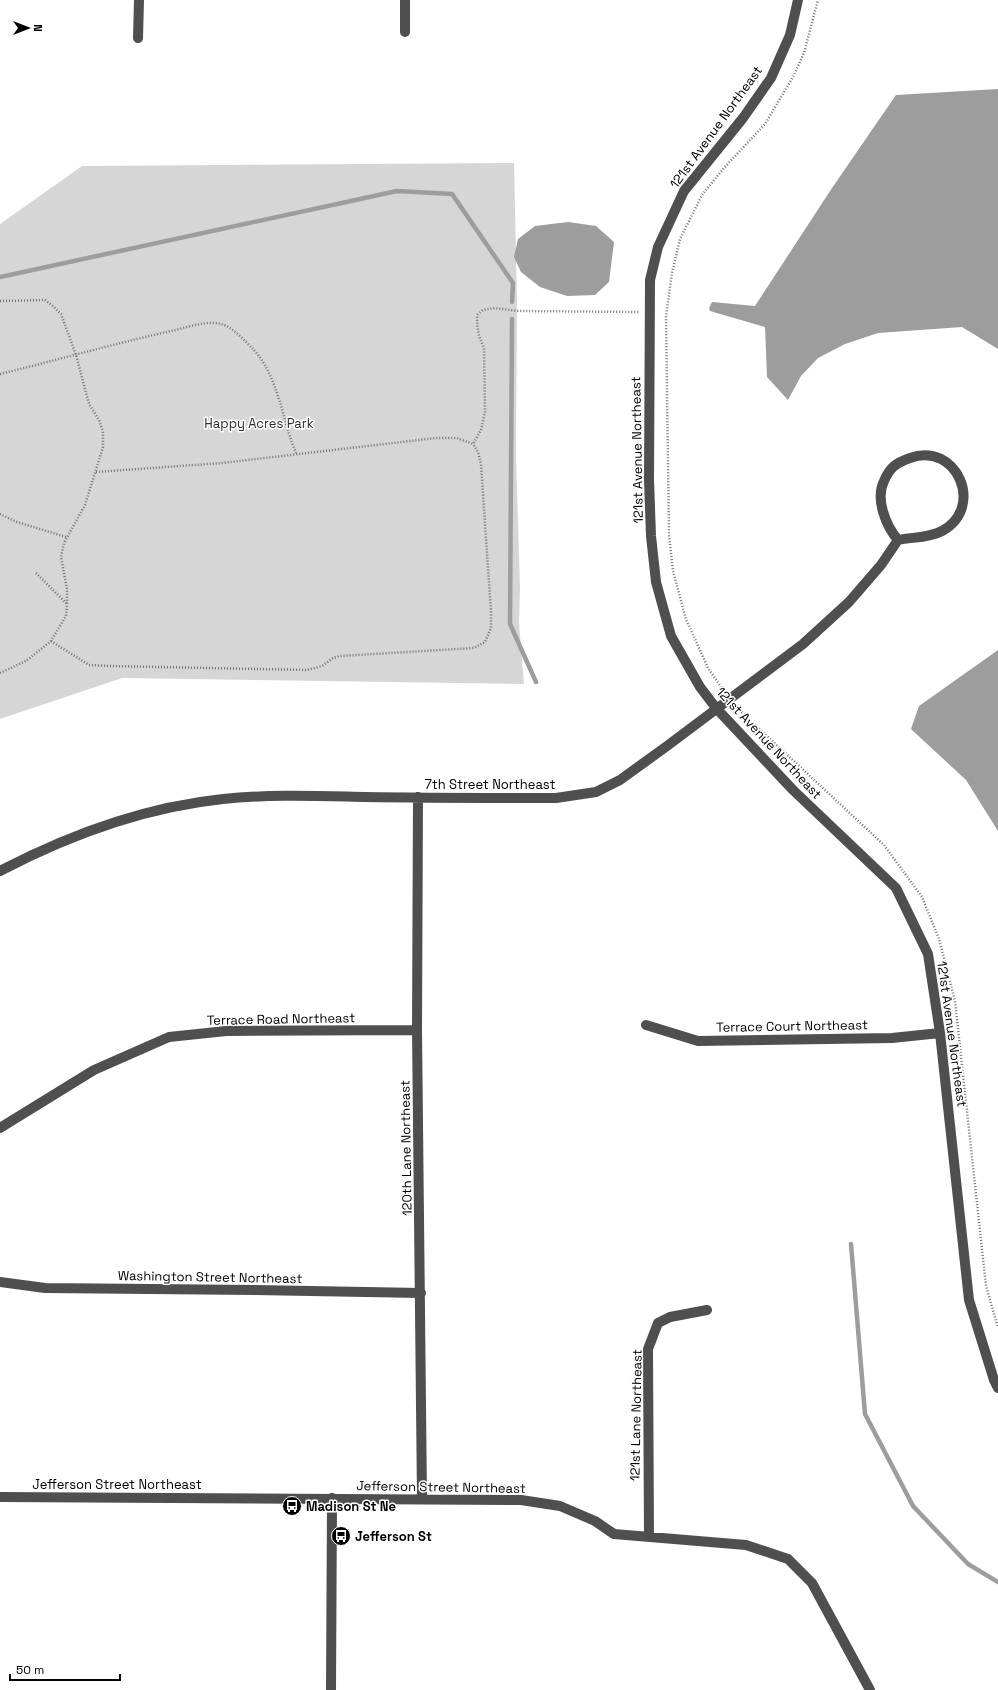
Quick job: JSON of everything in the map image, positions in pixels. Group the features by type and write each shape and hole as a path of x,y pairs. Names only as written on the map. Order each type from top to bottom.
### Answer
{"street":[{"path":"138,38 139,0"},
{"path":"405,0 405,32"},
{"name":"121st Avenue Northeast","path":"798,0 790,35 771,78 743,118 684,191 658,247 650,280 649,312 650,536 656,582 671,636 700,687 716,708 793,790 896,888 928,954 940,1033 969,1300 994,1380 998,1388"},
{"path":"918,455 938,457 953,467 956,472 964,495 963,508 956,519 943,531 929,536 898,540 891,531 881,499 882,484 889,470 902,461 918,455"},
{"name":"7th Street Northeast","path":"0,871 28,856 82,834 142,814 189,804 224,799 271,796 556,798 596,792 620,780 668,746 716,708 803,644 849,602 881,565 898,540"},
{"name":"120th Lane Northeast","path":"418,797 417,1030 422,1499"},
{"name":"Terrace Court Northeast","path":"646,1025 698,1041 892,1038 940,1033"},
{"name":"Terrace Road Northeast","path":"0,1128 94,1070 169,1037 226,1031 417,1030"},
{"name":"Washington Street Northeast","path":"0,1282 45,1288 420,1293"},
{"name":"121st Lane Northeast","path":"649,1536 648,1349 658,1323 670,1317 707,1310"},
{"name":"Jefferson Street Northeast","path":"0,1496 521,1500 560,1506 595,1521 614,1534 746,1545 788,1560 812,1583 870,1690"},
{"path":"331,1690 332,1498"}],"path":[{"path":"0,301 45,300 60,314 76,355 90,404 99,420 103,432 104,447 85,504 66,537 61,557 67,589 66,616 59,630 51,641 26,662 0,673"},
{"path":"473,444 481,430 485,412 484,347 479,339 477,326 477,315 483,310 495,308 519,311 649,312"},
{"path":"0,374 207,323 220,324 228,327 254,351 266,368 276,390 289,436 296,453"},
{"path":"51,641 88,665 307,670 322,666 333,658 340,656 474,648 485,642 491,628 481,464 478,452 473,444 457,438 436,438 296,453 222,463 96,472"},
{"path":"0,514 17,522 66,537"},
{"path":"36,573 67,604"}],"green space":[{"name":"Happy Acres Park","path":"514,163 517,301 516,455 520,588 519,623 524,684 122,678 0,719 0,224 82,166"}],"shaded area":[{"path":"998,89 998,349 962,327 878,333 845,344 818,358 801,376 788,400 767,377 765,327 710,311 709,308 712,302 755,306 832,188 896,95"},
{"path":"568,222 596,226 614,242 609,282 595,295 567,296 540,287 521,272 514,257 518,239 535,226"},
{"path":"998,650 998,831 966,780 911,729 919,706"}],"waterway":[{"path":"0,277 397,191 452,194 513,283 512,302"},
{"path":"512,319 510,624 536,682"},
{"path":"851,1244 865,1414 913,1506 968,1564 998,1582"}],"place":[{"name":"Madison St Ne","path":"292,1506"},
{"name":"Jefferson St","path":"341,1536"}]}
